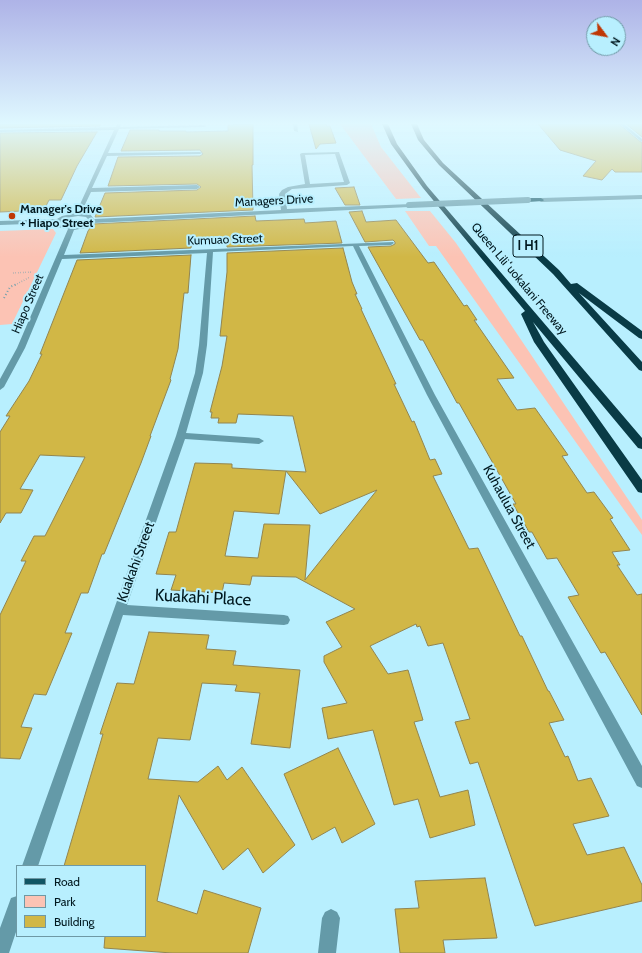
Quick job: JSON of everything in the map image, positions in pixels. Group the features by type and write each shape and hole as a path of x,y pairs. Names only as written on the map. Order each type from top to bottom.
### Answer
{"highway":[{"name":"Queen Liliʻuokalani Freeway","path":"412,168 425,187 642,445"},
{"name":"Queen Liliʻuokalani Freeway","path":"447,168 556,272 642,368"},
{"path":"556,272 642,336"},
{"path":"517,297 539,342 642,489"}],"main road":[{"path":"528,200 541,200"}],"street":[{"path":"78,214 98,168"},
{"path":"305,168 308,185"},
{"path":"284,211 282,194 284,190 308,185 347,184 342,168"},
{"path":"89,190 197,187"},
{"path":"541,200 642,197"},
{"name":"Managers Drive","path":"92,221 528,200"},
{"path":"0,223 58,221 64,217 78,214 91,216 92,221 83,227 72,228 57,225 58,221"},
{"name":"Hiapo Street","path":"0,387 21,348 72,228"},
{"name":"Kumuao Street","path":"60,257 210,252 391,243"},
{"name":"Kuhaulua Street","path":"355,245 431,395 642,781"},
{"name":"Kuakahi Street","path":"30,865 181,436 199,373 203,346 210,252"},
{"path":"181,436 259,441"},
{"name":"Kuakahi Place","path":"119,610 284,620"},
{"path":"0,953 16,907"},
{"path":"327,953 332,918"}],"path":[{"path":"13,273 33,272"},
{"path":"4,298 10,287 30,277"}],"green space":[{"path":"373,168 398,168 421,198 396,199"},
{"path":"405,211 430,211 456,243 642,520 642,535 436,246 429,246"},
{"path":"53,229 56,233 12,324 0,325 0,231"}],"building":[{"path":"0,168 76,168 61,200 49,200 44,210 0,212"},
{"path":"114,168 252,168 253,210 95,217 105,193 197,190 201,187 197,184 108,186"},
{"path":"590,168 642,168 642,172 615,172 612,169 602,180 583,176"},
{"path":"354,187 360,205 345,205 335,188"},
{"path":"362,211 366,222 396,220 428,263 434,262 464,306 467,305 477,320 474,320 514,378 497,379 517,410 535,408 568,455 562,456 587,493 594,492 613,518 610,519 630,550 612,552 620,565 617,565 637,595 642,594 642,715 605,652 601,653 568,597 579,595 557,558 547,559 532,532 529,532 513,504 516,504 459,403 457,403 423,340 420,340 368,247 391,246 395,244 395,242 393,240 365,242 349,212"},
{"path":"255,216 256,221 304,219 305,223 336,221 342,243 227,247 227,238 192,239 191,248 80,253 88,231 93,224"},
{"path":"343,248 352,282 357,294 355,294 361,309 396,384 394,384 412,422 414,421 430,460 435,459 442,474 433,476 469,549 478,548 520,636 522,636 548,691 564,720 549,723 565,757 568,756 578,781 591,778 609,816 573,824 587,855 624,847 642,885 642,901 535,926 478,762 470,764 455,722 470,719 443,643 428,646 420,626 417,627 416,624 370,646 388,674 408,670 423,720 414,722 440,797 468,790 475,825 430,838 418,799 394,805 373,730 328,739 322,708 347,703 324,662 324,656 342,647 326,622 355,609 296,577 252,576 250,585 224,583 222,593 171,590 176,575 156,574 169,532 176,532 195,463 232,464 232,468 306,472 293,416 238,414 236,423 218,423 219,418 211,418 212,412 210,412 222,366 227,336 220,336 227,272 227,253","holes":["286,471 320,514 377,490 305,580 310,525 264,524 258,558 225,556 234,511 279,514"]},
{"path":"191,255 188,293 184,293 178,349 171,380 141,463 104,554 102,554 88,593 81,593 65,633 72,633 46,695 34,694 21,727 32,728 20,759 0,758 0,615 26,561 21,561 34,536 45,536 85,457 40,455 20,489 33,490 21,513 6,513 0,523 0,432 10,416 6,416 29,381 42,354 40,354 77,260"},
{"path":"149,632 209,635 206,649 236,651 233,665 300,670 290,748 251,744 260,693 235,691 237,685 202,683 190,740 158,738 148,779 198,782 218,766 227,780 242,767 295,845 263,873 248,848 223,870 179,795 157,901 197,914 204,890 261,908 248,953 172,953 104,948 105,937 146,937 146,865 64,865 103,734 100,734 117,683 134,684"},
{"path":"338,748 375,824 342,843 335,827 312,840 284,774"},
{"path":"485,878 497,938 443,940 445,953 400,953 395,909 419,908 415,881"}],"place":[{"name":"Manager's Drive + Hiapo Street","path":"12,216"}]}
